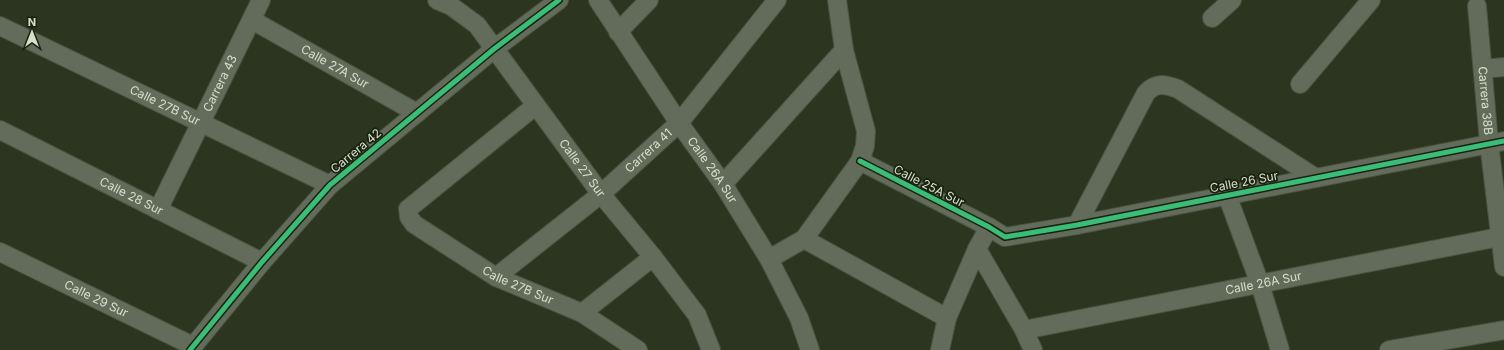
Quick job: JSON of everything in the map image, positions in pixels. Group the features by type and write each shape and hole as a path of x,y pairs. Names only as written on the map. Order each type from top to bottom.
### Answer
{"street":[{"name":"Carrera 43","path":"158,210 261,0"},
{"name":"Calle 27 Sur","path":"437,0 451,6 477,25 601,194 653,257 697,315 711,350"},
{"name":"Carrera 42","path":"192,348 262,262 330,185 494,49 559,0"},
{"name":"Calle 26A Sur","path":"598,0 679,123 723,184 769,259 799,318 810,350"},
{"path":"618,32 649,0"},
{"name":"Carrera 41","path":"496,277 601,194 679,123 777,0"},
{"path":"769,259 804,239 860,162 865,146 866,131 844,50 837,0"},
{"path":"1212,18 1232,0"},
{"path":"1300,84 1371,0"},
{"name":"Carrera 38B","path":"1477,6 1483,69 1497,142 1504,267"},
{"name":"Calle 27A Sur","path":"252,20 418,113"},
{"name":"Calle 27B Sur","path":"0,26 330,185"},
{"path":"723,184 844,50"},
{"path":"1483,69 1504,66"},
{"path":"1077,225 1146,93 1158,84 1167,84 1178,89 1316,178"},
{"name":"Calle 27B Sur","path":"535,106 408,209 409,217 414,224 496,277 582,313 638,350"},
{"name":"Calle 28 Sur","path":"0,130 262,262"},
{"name":"Calle 26 Sur","path":"989,227 1005,237 1077,225 1497,142"},
{"name":"Calle 25A Sur","path":"860,162 989,227"},
{"path":"1227,195 1260,284 1280,350"},
{"path":"940,350 947,318 977,249 989,227"},
{"name":"Calle 26A Sur","path":"1024,330 1503,236"},
{"path":"804,239 947,318"},
{"path":"977,249 1024,330 1033,350"},
{"name":"Calle 29 Sur","path":"0,252 192,348"},
{"path":"582,313 653,257"},
{"path":"1390,350 1504,330"}],"cycle path":[{"path":"190,350 262,262 330,185 494,49 559,0"},
{"path":"860,161 989,227 1005,237 1077,225 1504,141"}]}
